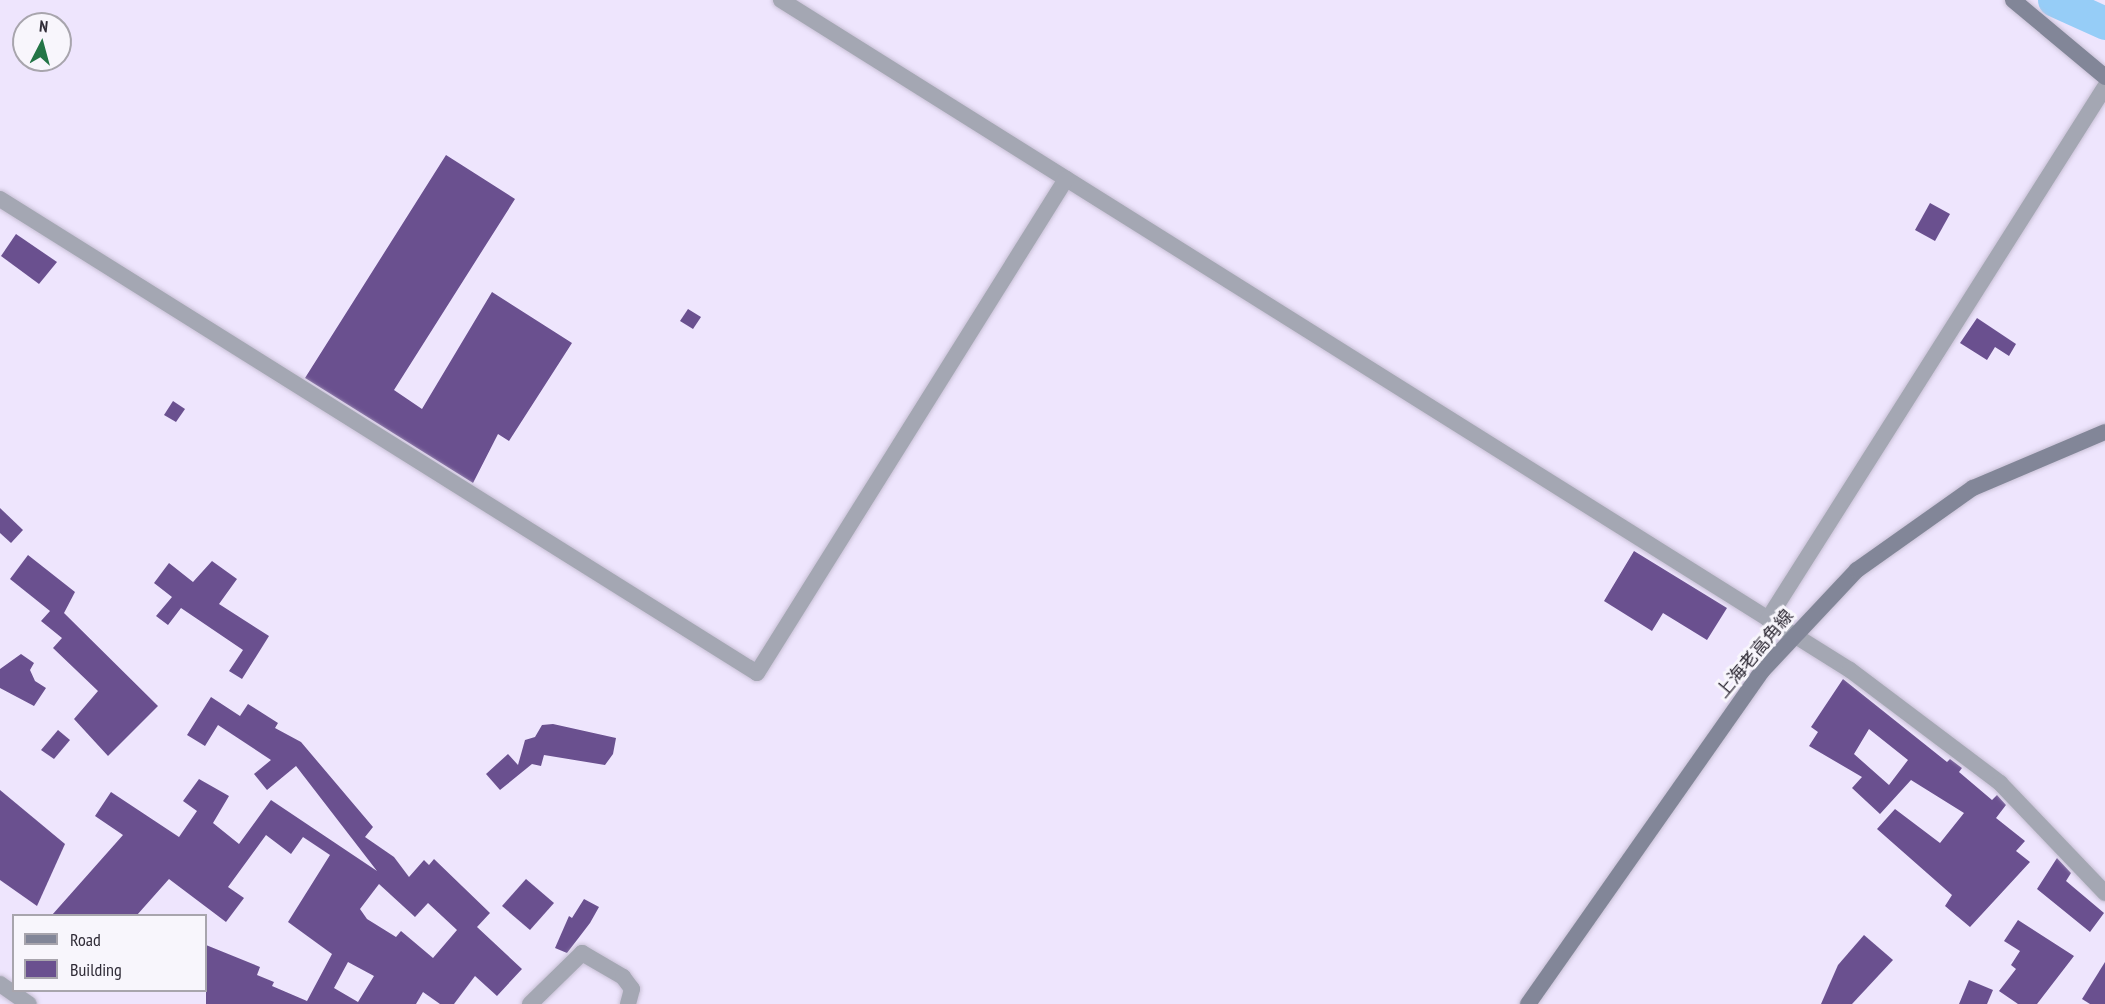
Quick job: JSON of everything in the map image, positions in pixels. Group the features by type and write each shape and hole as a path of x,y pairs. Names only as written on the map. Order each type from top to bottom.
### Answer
{"main road":[{"path":"2013,0 2105,77"},
{"name":"上海老高角線","path":"1528,1004 1719,729 1793,635 1857,570 1938,508 2008,470 2105,432"}],"street":[{"path":"781,0 1793,635 1956,746 2057,839 2105,893"},
{"path":"1768,619 2105,87"},
{"path":"0,199 757,673 1066,179"},
{"path":"530,1004 582,953 623,977 632,989 628,1004"},
{"path":"0,984 28,1004"}],"building":[{"path":"446,155 515,199 394,390 422,409 492,292 572,343 509,441 498,434 473,483 305,378"},
{"path":"1930,203 1950,214 1935,241 1915,230"},
{"path":"16,234 57,262 39,284 1,256"},
{"path":"688,309 701,317 693,329 680,321"},
{"path":"1977,318 2016,344 2009,356 1995,347 1987,360 1960,343"},
{"path":"173,401 185,409 176,422 164,415"},
{"path":"0,508 23,530 11,543 0,533"},
{"path":"1634,551 1727,608 1707,640 1663,613 1652,631 1604,601"},
{"path":"28,555 75,592 64,613 158,706 108,756 74,719 98,691 53,648 62,638 41,621 50,611 10,579"},
{"path":"212,561 237,579 219,604 269,636 242,679 229,671 243,650 181,608 168,625 156,616 172,597 154,583 169,563 193,582"},
{"path":"21,654 34,663 30,670 35,681 46,688 34,706 0,688 0,669"},
{"path":"1843,679 1947,762 1950,759 1962,768 1959,772 1992,800 1997,795 2006,805 1996,818 2025,841 2016,851 2030,862 1970,927 1945,906 1952,895 1877,829 1895,809 1940,843 1964,813 1911,780 1880,814 1852,788 1862,777 1809,746 1818,732 1811,727","holes":["1869,729 1908,760 1889,785 1854,754"]},
{"path":"211,697 240,716 248,704 278,723 275,728 301,742 373,827 365,837 394,857 409,877 424,860 429,865 434,859 490,913 477,927 522,969 497,996 475,976 454,1004 440,1004 423,992 416,1004 206,1004 207,945 260,967 257,975 274,982 272,986 307,1001 332,954 288,922 330,855 303,837 291,854 266,835 228,887 244,898 226,922 169,879 138,914 53,914 123,835 95,816 111,792 179,837 197,811 183,801 199,779 229,796 213,823 239,844 271,800 377,871 296,766 267,790 254,774 271,760 218,725 205,746 187,735","holes":["379,884 415,917 428,903 457,930 433,958 401,931 396,937 367,919 360,909","348,962 374,976 358,1002 334,988"]},
{"path":"553,724 616,738 613,754 605,765 544,755 541,766 532,764 500,790 486,774 508,754 518,765 525,740 535,737 542,725"},
{"path":"58,730 70,740 54,759 41,750"},
{"path":"0,790 65,844 37,906 0,880"},
{"path":"2057,858 2071,873 2066,881 2104,913 2090,932 2037,889"},
{"path":"526,879 554,903 530,930 502,906"},
{"path":"584,899 599,907 590,923 567,953 555,948 569,916 572,918"},
{"path":"2018,920 2074,956 2037,1004 2018,1004 1999,991 2016,969 2011,965 2020,951 2004,941"},
{"path":"1864,935 1893,960 1852,1004 1821,1004 1838,965"},
{"path":"2105,962 2105,1004 2090,1004 2082,999"},
{"path":"1969,980 1993,990 1987,1004 1959,1004"}],"waterway":[{"path":"2054,0 2105,23"}]}
